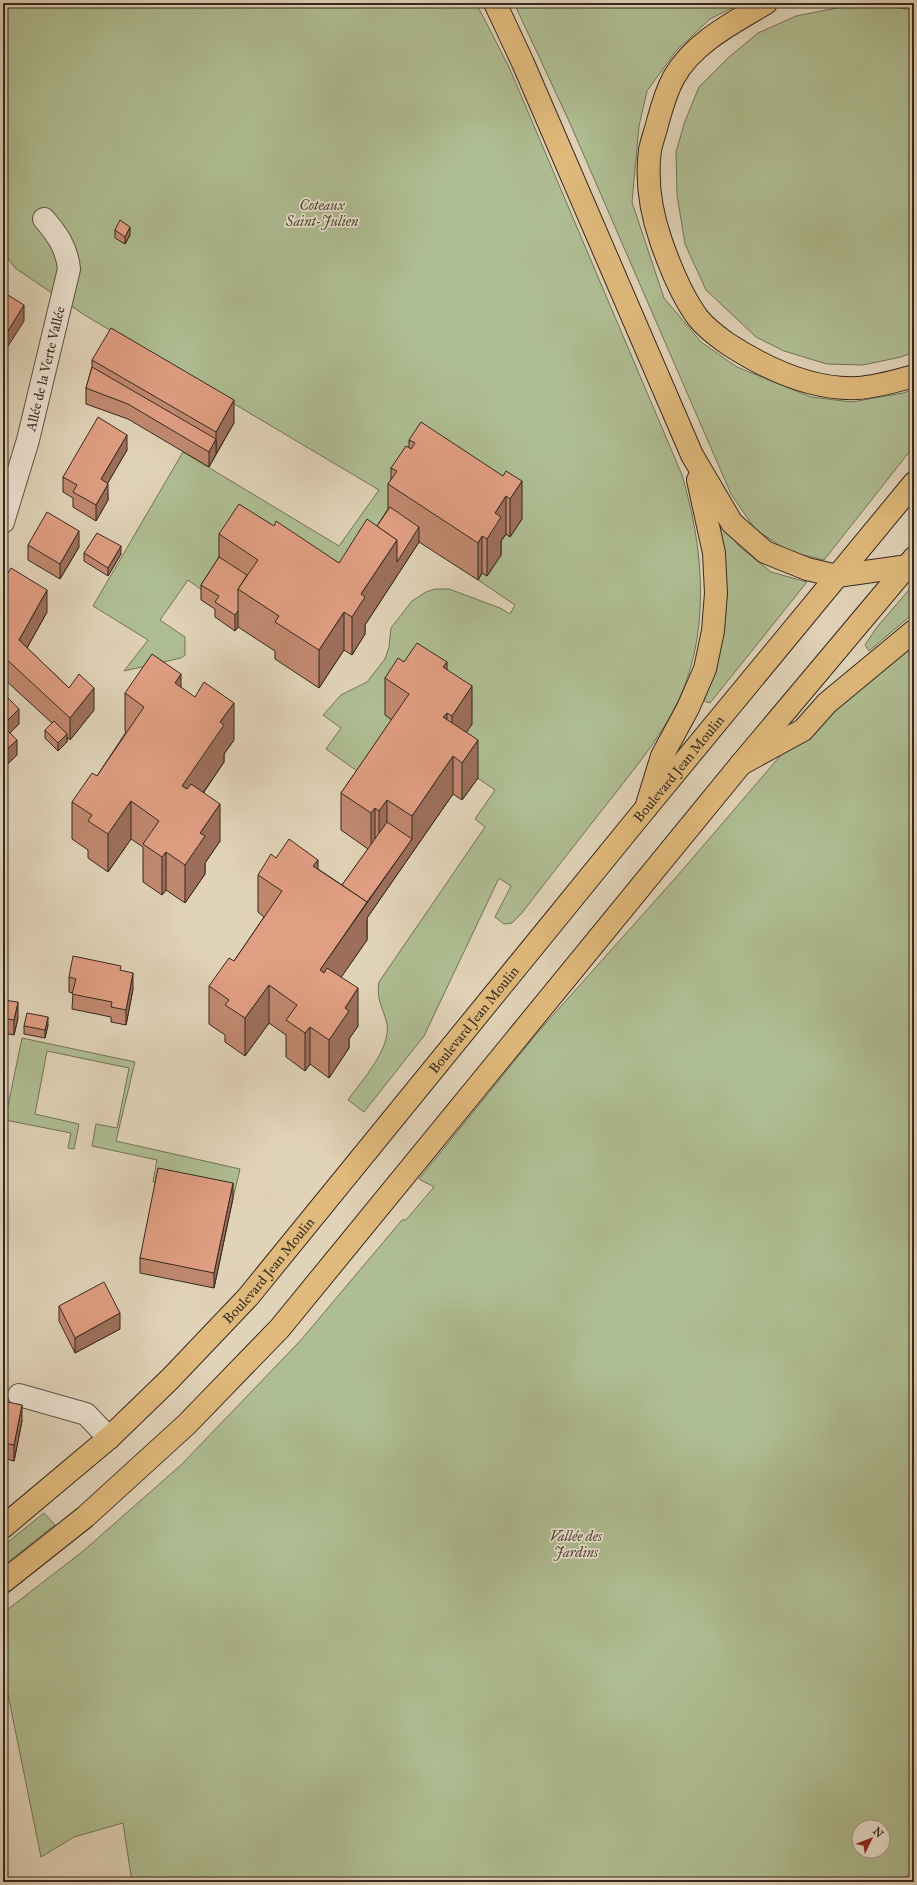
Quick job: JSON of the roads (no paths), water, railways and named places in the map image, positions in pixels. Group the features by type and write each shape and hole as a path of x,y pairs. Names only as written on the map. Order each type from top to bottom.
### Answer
{"main road":[{"path":"495,3 523,63 692,455 732,523 747,538 765,552 784,560 838,576 911,562"},
{"path":"766,3 709,38 687,60 674,77 664,102 650,150 649,176 653,218 665,253 685,298 699,320 717,336 755,361 796,378 826,385 857,388 914,376"},
{"path":"646,808 662,756 688,708 705,669 713,631 716,593 714,553 692,455"},
{"name":"Boulevard Jean Moulin","path":"3,1527 109,1438 170,1379 248,1297 646,808 914,483"},
{"path":"3,1582 85,1517 181,1429 280,1328 741,764 911,562"},
{"path":"741,764 802,730 827,703 914,631"}],"street":[{"name":"Allée de la Verte Vallée","path":"3,522 28,440 69,269 66,252 58,237 44,219"},
{"path":"19,1395 86,1414 109,1438"}],"park label":[{"name":"Coteaux Saint-Julien","path":"322,214"},
{"name":"Vallée des Jardins","path":"576,1544"}]}
